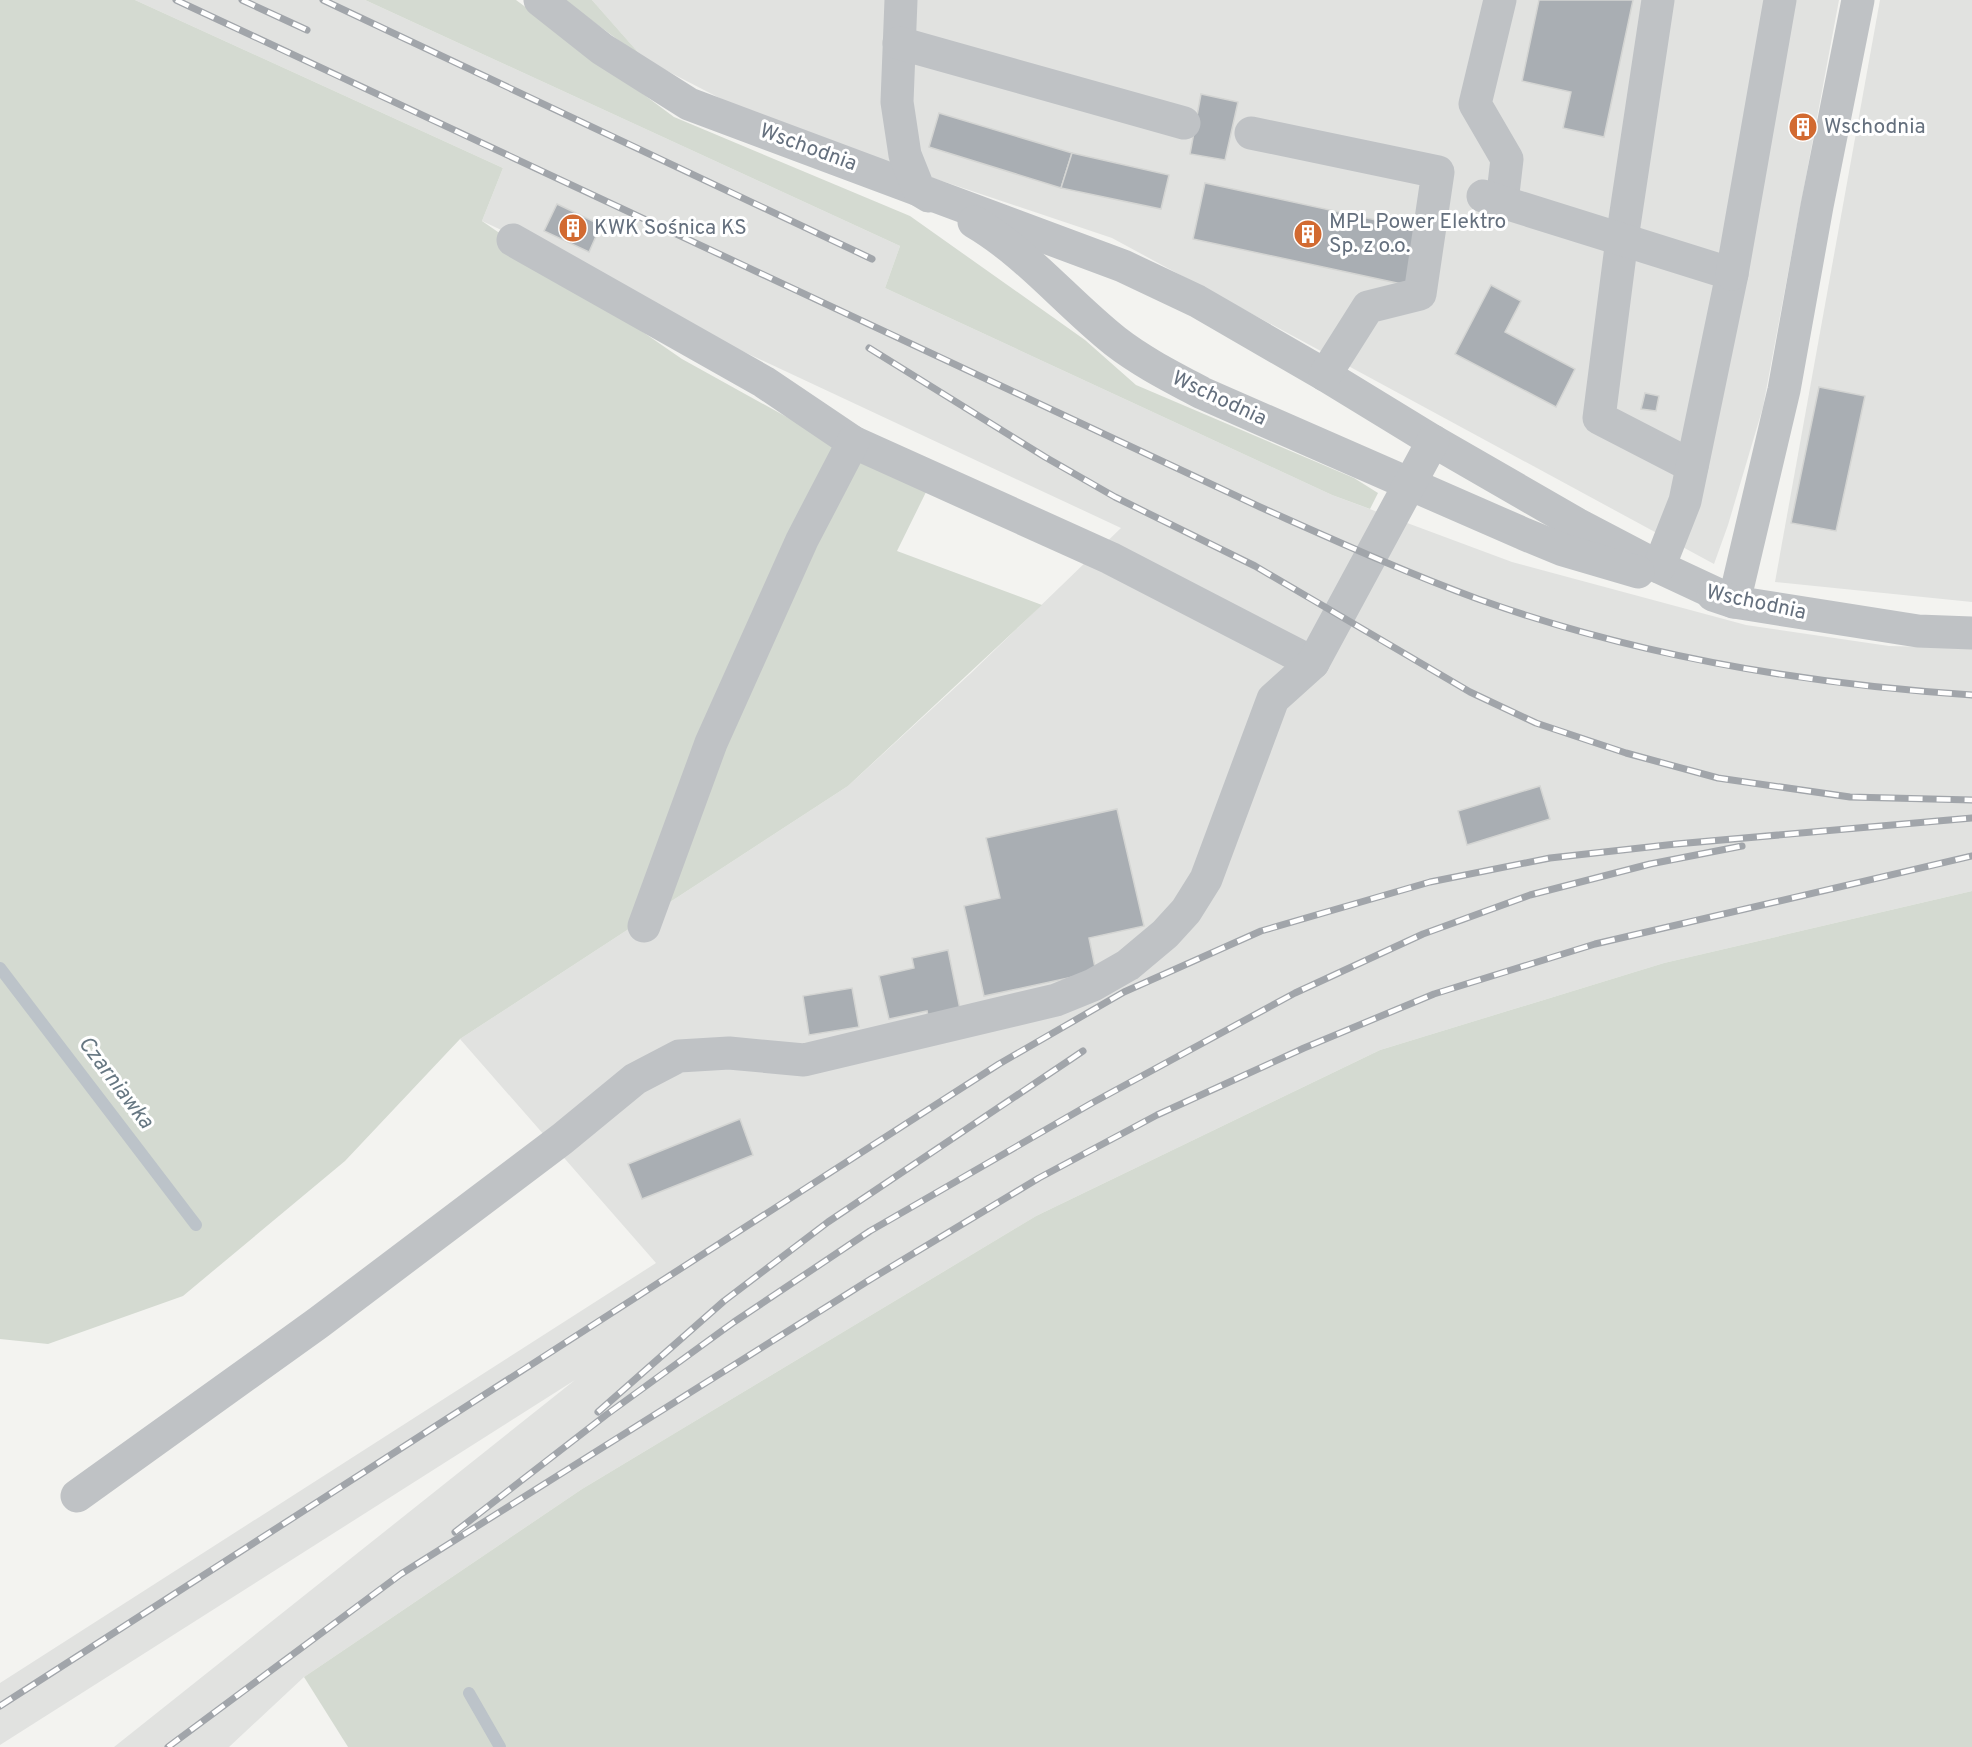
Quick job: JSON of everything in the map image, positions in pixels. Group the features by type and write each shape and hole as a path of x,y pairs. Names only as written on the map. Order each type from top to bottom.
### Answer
{"street":[{"name":"Wschodnia","path":"540,0 602,49 689,104 919,190 984,228 1029,264 1115,341 1159,370 1202,393 1563,550 1734,602 1918,632 1972,633"},
{"path":"901,0 897,102 905,156 919,190 1122,266 1197,302 1577,524 1659,567 1734,602 1784,390 1817,206 1858,0"},
{"path":"1500,0 1475,104 1508,159 1493,199 1732,274"},
{"path":"1658,0 1622,239 1599,418 1692,466"},
{"path":"1659,567 1685,501 1732,274 1780,0"},
{"path":"899,43 1184,123"},
{"path":"1251,133 1438,172 1420,294 1368,307 1325,375"},
{"path":"513,240 764,382 853,442 1110,558 1313,663"},
{"path":"77,1496 318,1323 562,1139 635,1079 679,1056 729,1053 804,1060 1056,1000 1093,985 1128,965 1165,934 1186,911 1206,879 1273,699 1313,663 1433,441"},
{"path":"644,926 711,743 802,540 853,442"}],"shaded area":[{"path":"0,0 135,0 503,168 482,221 682,359 794,421 928,488 897,551 1042,605 848,786 460,1039 345,1161 183,1296 48,1344 0,1339"},
{"path":"135,0 365,0 900,246 885,288 1332,495 1512,562 1746,625 1889,646 1972,648 1972,891 1664,963 1380,1050 1036,1216 582,1489 304,1677 229,1747 114,1747 575,1380 0,1745 0,1683 656,1263 460,1039 848,786 971,673 1121,528 710,336 621,285 482,221 503,168"},
{"path":"365,0 516,0 674,117 910,216 1085,340 1136,385 1354,478 1378,493 1370,509 1332,495 885,288 900,246"},
{"path":"564,0 592,0 644,59"},
{"path":"592,0 1839,0 1763,407 1714,564 1112,238 766,122 644,59"},
{"path":"1880,0 1972,0 1972,602 1775,582"},
{"path":"1972,891 1972,1747 348,1747 304,1677 582,1489 1036,1216 1380,1050 1664,963"}],"building":[{"path":"1539,0 1633,0 1604,137 1563,128 1571,92 1522,81"},
{"path":"1201,94 1238,102 1225,160 1190,154"},
{"path":"939,113 1072,153 1061,188 929,147"},
{"name":"Wschodnia","path":"1797,116 1812,119 1809,137 1794,135"},
{"path":"1072,153 1169,175 1161,209 1061,188"},
{"name":"MPL Power Elektro Sp. z o.o.","path":"1205,183 1422,230 1411,286 1193,239"},
{"name":"KWK Sośnica KS","path":"557,204 601,225 589,252 544,231"},
{"path":"1491,285 1521,301 1505,332 1575,369 1556,407 1455,354"},
{"path":"1819,387 1865,396 1836,531 1791,523"},
{"path":"1645,393 1659,396 1656,411 1641,409"},
{"path":"1540,786 1550,819 1467,845 1458,811"},
{"path":"1117,809 1144,926 1089,938 1096,972 984,996 964,906 1000,898 986,838"},
{"path":"948,950 960,1009 928,1016 927,1011 889,1019 879,976 914,968 912,958"},
{"path":"852,988 859,1027 809,1035 803,996"},
{"path":"740,1119 753,1155 642,1199 628,1164"}],"waterway":[{"name":"Czarniawka","path":"0,968 196,1225"},
{"name":"Czarniawka","path":"469,1693 500,1747"}],"railway":[{"path":"176,0 1260,507 1450,589 1538,619 1660,652 1784,675 1972,695"},
{"path":"242,0 307,30"},
{"path":"323,0 872,259"},
{"path":"869,348 1045,457 1115,497 1255,566 1470,692 1536,723 1626,753 1718,778 1850,797 1972,800"},
{"path":"0,1706 999,1064 1124,992 1261,931 1430,882 1550,858 1676,844 1972,818"},
{"path":"455,1532 606,1415 734,1322 870,1231 1092,1103 1295,993 1423,934 1530,895 1650,864 1742,846"},
{"path":"168,1747 401,1574 871,1279 1039,1178 1157,1115 1304,1048 1434,994 1595,944 1972,856"},
{"path":"598,1412 724,1301 828,1222 1083,1051"}],"place":[{"name":"Wschodnia","path":"1803,127"},
{"name":"KWK Sośnica KS","path":"573,228"},
{"name":"MPL Power Elektro Sp. z o.o.","path":"1308,234"}]}
